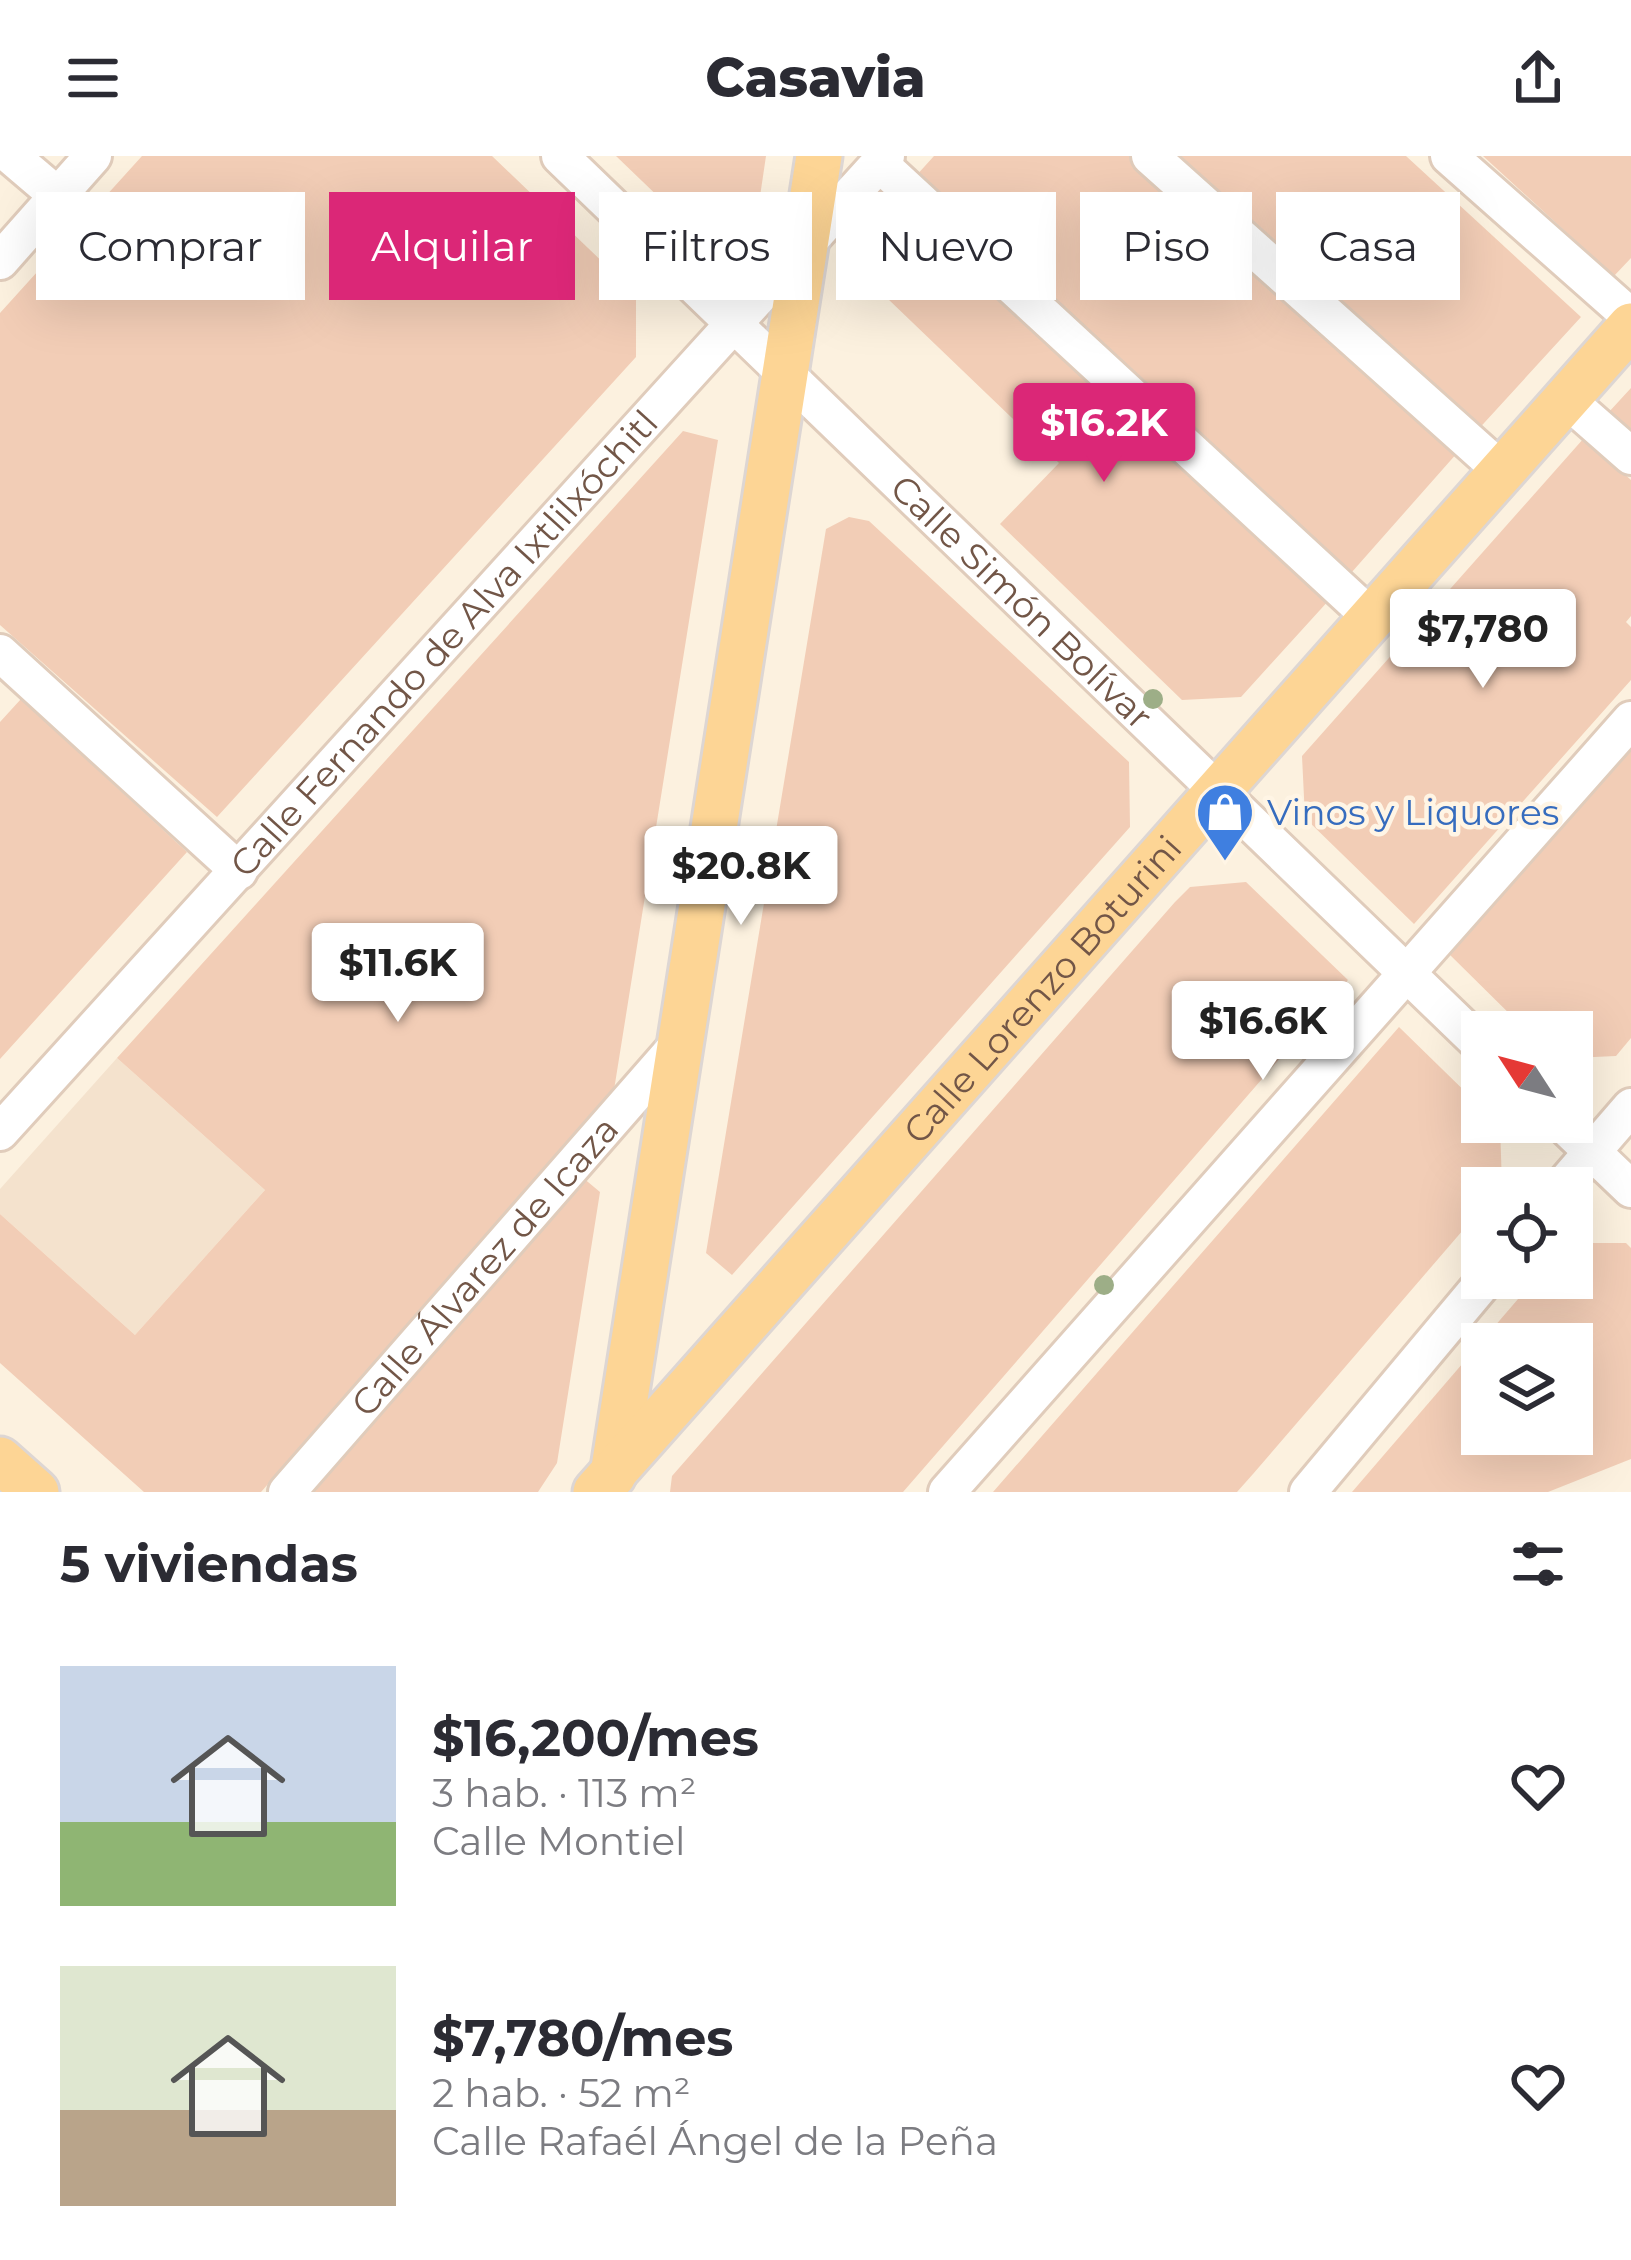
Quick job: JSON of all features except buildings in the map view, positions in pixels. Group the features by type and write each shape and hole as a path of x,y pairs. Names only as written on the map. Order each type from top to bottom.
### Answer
{"main road":[{"path":"812,199 819,156"},
{"path":"607,1486 684,1039 795,300"},
{"name":"Calle Lorenzo Boturini","path":"607,1486 1631,322"},
{"path":"0,1460 36,1492"}],"street":[{"path":"11,156 53,192"},
{"path":"62,192 93,156"},
{"name":"Calle Simón Bolívar","path":"560,156 1461,1026"},
{"path":"1150,156 1502,471"},
{"path":"1448,156 1631,322"},
{"path":"883,160 1372,618"},
{"name":"Calle Fernando de Alva Ixtlilxóchitl","path":"812,240 883,160"},
{"path":"0,261 36,221"},
{"name":"Calle Fernando de Alva Ixtlilxóchitl","path":"0,1132 760,300"},
{"path":"1566,399 1631,457"},
{"path":"8,675 239,871"},
{"path":"947,1492 1631,720"},
{"name":"Calle Álvarez de Icaza","path":"287,1492 684,1039"},
{"path":"1579,1167 1631,1107"},
{"path":"1583,1143 1631,1189"},
{"path":"1309,1492 1469,1299"}],"shaded area":[{"path":"117,1058 265,1190 135,1335 0,1214 0,1189"}],"place":[{"name":"Vinos y Liquores","path":"1225,863"}]}
